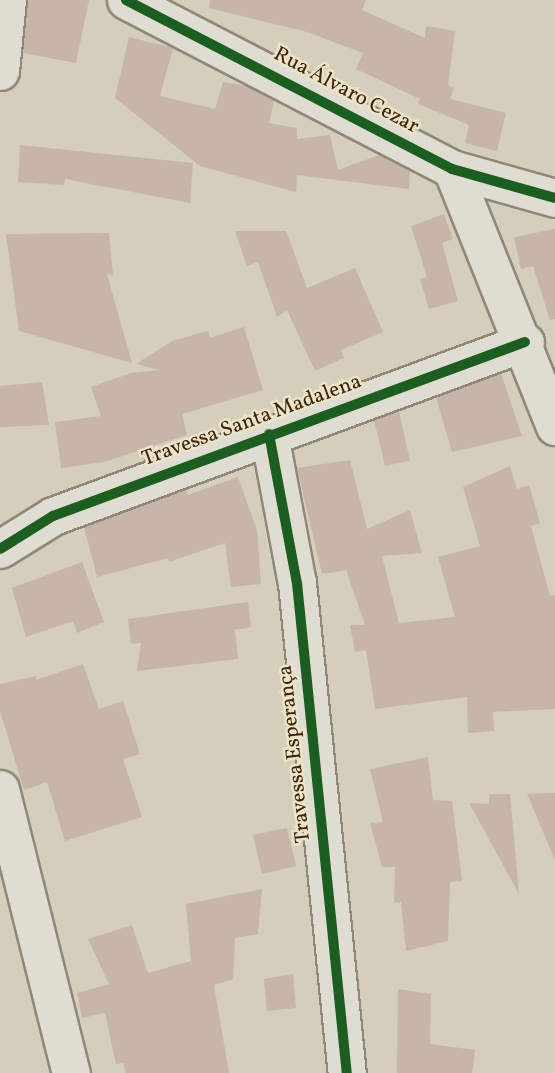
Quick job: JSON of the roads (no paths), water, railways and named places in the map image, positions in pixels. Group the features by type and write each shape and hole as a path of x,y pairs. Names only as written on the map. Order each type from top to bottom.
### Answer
{"street":[{"path":"0,71 7,0"},
{"name":"Rua Álvaro Cezar","path":"126,0 452,169 555,198"},
{"path":"452,169 525,342 555,426"},
{"name":"Travessa Santa Madalena","path":"0,549 52,516 525,342"},
{"name":"Travessa Esperança","path":"269,434 297,583 347,1073"},
{"path":"0,789 71,1073"}]}
